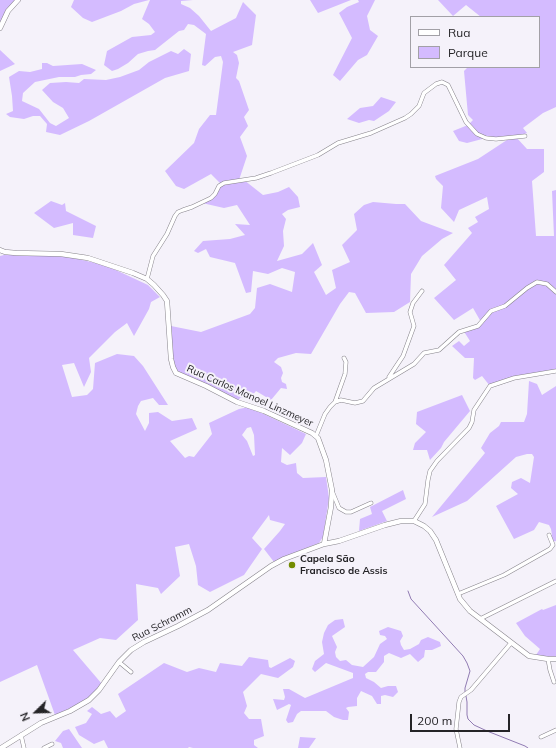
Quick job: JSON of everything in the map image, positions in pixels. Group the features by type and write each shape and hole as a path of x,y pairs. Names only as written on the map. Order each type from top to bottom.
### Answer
{"street":[{"path":"0,28 8,11 18,0"},
{"path":"147,279 153,256 167,234 178,212 196,206 211,198 219,186 224,183 250,179 271,173 318,155 338,143 371,133 405,118 419,106 424,93 436,84 442,82 448,85 466,122 477,134 486,138 496,139 525,136"},
{"name":"Rua Carlos Manoel Linzmeyer","path":"2,252 81,256 147,279 161,292 167,301 171,359 176,373 237,402 264,412 316,436 320,442 326,460 332,490 331,507 324,544"},
{"path":"335,402 341,400 355,403 364,401 372,390 388,378 414,364 424,353 439,350 459,332 478,326 491,311 505,306 537,282 547,284 556,292"},
{"path":"388,378 403,356 414,326 410,312 413,303 422,291"},
{"path":"316,436 325,414 335,402 345,374 346,362 344,358"},
{"path":"556,371 514,378 490,386 474,410 472,422 469,428 432,468 428,480 425,504 414,521 424,526 433,534 464,605 529,656 548,659 556,658"},
{"path":"332,490 339,508 346,512 351,512 371,503"},
{"name":"Rua Schramm","path":"1,748 41,723 70,711 89,700 99,690 119,662 131,650 214,607 271,566 284,559 324,544 339,542 397,521 414,521"},
{"path":"458,594 504,575 550,549 553,545 549,535"},
{"path":"480,619 556,581"},
{"path":"460,748 456,729 459,702 461,697 471,690 511,643"},
{"path":"548,659 554,682"},
{"path":"119,662 131,672"},
{"path":"541,737 556,730"},
{"path":"21,736 24,748"},
{"path":"44,748 52,744"}],"green space":[{"path":"0,0 16,0 0,25"},
{"path":"74,0 149,0 134,4 121,11 92,22 83,18 71,7"},
{"path":"150,0 193,0 181,1 181,4 190,8 199,16 211,31 236,18 243,2 256,15 252,45 233,52 237,55 239,63 236,78 239,81 249,110 244,117 248,126 240,137 247,156 239,180 244,180 263,195 278,192 289,187 298,197 300,207 288,210 282,214 286,219 283,231 284,246 277,261 302,254 313,243 322,265 314,272 326,295 336,288 332,270 350,262 342,245 357,230 354,214 364,205 373,202 405,204 421,221 453,233 442,239 422,256 411,274 410,302 394,312 366,313 355,293 349,292 340,304 311,354 296,353 278,358 274,362 281,367 283,373 281,378 282,382 286,384 287,389 281,388 271,400 256,391 252,396 240,398 238,401 180,375 175,370 171,326 201,332 250,314 255,308 257,288 270,284 292,292 295,272 282,268 268,274 253,271 251,292 246,293 235,263 210,257 206,249 198,253 194,251 203,241 230,239 245,235 235,224 250,225 237,205 224,208 202,203 211,198 221,184 211,174 184,189 176,186 165,171 194,143 199,129 210,115 216,115 223,62 221,56 215,57 205,66 202,65 206,34 194,25 188,24 184,30 179,31 155,50 138,54 118,69 112,71 104,65 107,51 132,37 151,35 155,32 149,24 142,19"},
{"path":"310,0 351,0 318,13"},
{"path":"358,0 375,0 367,16 370,30 378,36 367,55 358,60 340,81 333,75 352,38 339,13 347,7 359,2"},
{"path":"438,0 556,0 556,107 543,113 523,128 527,133 516,137 527,149 544,149 544,172 532,181 536,236 554,236 552,191 556,190 556,371 514,378 490,386 482,376 475,380 473,378 474,358 465,358 452,346 459,341 464,346 470,341 463,330 475,328 481,322 473,308 454,320 434,298 456,280 444,265 472,233 468,228 478,222 475,217 489,209 487,197 459,210 454,222 441,208 443,186 435,176 478,159 510,138 486,138 467,143 459,141 453,131 468,125 473,120 468,115 464,71 467,68 540,68 540,16 480,16 466,5 453,16"},
{"path":"184,49 191,54 189,71 165,78 89,121 60,135 46,132 47,124 40,116 33,116 24,119 10,117 6,114 13,111 9,77 19,71 30,72 42,69 42,63 47,63 53,66 82,64 96,70 91,74 75,77 59,77 35,82 23,93 22,101 39,109 50,123 56,126 69,118 63,108 53,102 42,90 50,83 79,83 84,79 106,80 120,77 139,70 149,62 171,51 178,54"},
{"path":"0,50 15,64 0,71"},
{"path":"381,97 396,102 389,111 374,121 369,120 359,123 347,119 360,108 373,106"},
{"path":"51,201 62,205 65,203 66,211 96,226 93,238 73,235 73,223 54,228 34,213"},
{"path":"0,256 64,256 105,265 148,285 160,297 151,302 149,309 134,336 127,323 115,332 89,358 91,372 84,387 74,363 62,365 72,397 87,395 93,389 95,363 117,354 134,356 143,366 168,405 159,405 153,398 141,401 136,414 145,431 149,423 149,413 158,412 172,421 192,418 197,429 170,441 185,458 189,456 194,457 212,434 209,423 239,409 249,407 306,434 302,443 290,455 282,448 281,462 287,465 296,463 297,473 303,478 326,477 329,498 323,537 319,543 274,562 264,549 285,524 270,520 269,515 252,538 262,549 244,575 210,592 198,585 196,566 189,544 175,547 180,576 161,594 158,588 136,584 138,620 116,640 100,638 73,650 102,684 88,698 55,715 37,665 0,682","holes":["251,427 254,435 255,455 253,456 247,441 242,435 247,428"]},
{"path":"529,381 537,384 542,395 556,386 556,541 552,542 550,536 552,535 551,529 549,525 539,522 534,530 514,539 496,506 518,494 511,488 512,482 521,478 530,483 534,457 532,454 516,457 467,501 432,517 485,453 481,448 490,433 499,426 501,422 524,422 527,414"},
{"path":"462,395 470,411 444,442 441,448 430,460 427,450 413,450 415,443 426,432 416,424 417,412"},
{"path":"403,490 406,499 382,511 387,521 359,531 360,519 372,514 370,507"},
{"path":"556,605 556,657 548,658 536,655 540,649 525,636 516,623 542,609 543,610"},
{"path":"343,619 345,627 332,636 337,647 335,652 336,657 340,661 346,660 352,665 363,667 374,657 380,644 387,639 385,636 380,635 379,631 388,627 401,631 403,636 400,641 404,650 410,649 419,644 421,640 428,637 440,642 441,646 432,650 425,650 424,657 418,662 410,654 401,658 389,653 384,656 384,662 376,672 368,672 365,674 366,678 381,688 396,686 398,692 393,697 385,695 381,696 381,704 377,704 372,696 361,691 357,698 357,706 346,708 349,712 348,720 334,717 326,711 301,711 297,714 293,722 288,723 286,720 291,705 289,704 277,710 273,699 284,700 285,697 283,689 289,689 305,698 353,678 353,673 326,663 315,672 312,669 315,661 324,654 322,642 328,625 335,620"},
{"path":"249,657 268,660 269,667 271,668 290,658 295,661 293,667 278,678 261,674 243,692 247,706 244,713 249,719 261,719 264,736 254,740 254,745 258,748 108,748 104,740 94,744 79,735 75,727 86,723 92,714 87,711 92,707 101,714 110,711 116,718 126,711 118,694 164,663 187,672 199,668 216,672 220,663 242,666"},
{"path":"69,729 82,748 63,748 61,743 55,741 63,731"},
{"path":"300,737 316,738 309,748 298,748"}],"waterway":[{"path":"408,591 411,599 463,656 467,663 470,671 465,693"},
{"path":"466,696 468,719 474,725 528,748"}],"place":[{"name":"Capela São Francisco de Assis","path":"292,565"}]}
